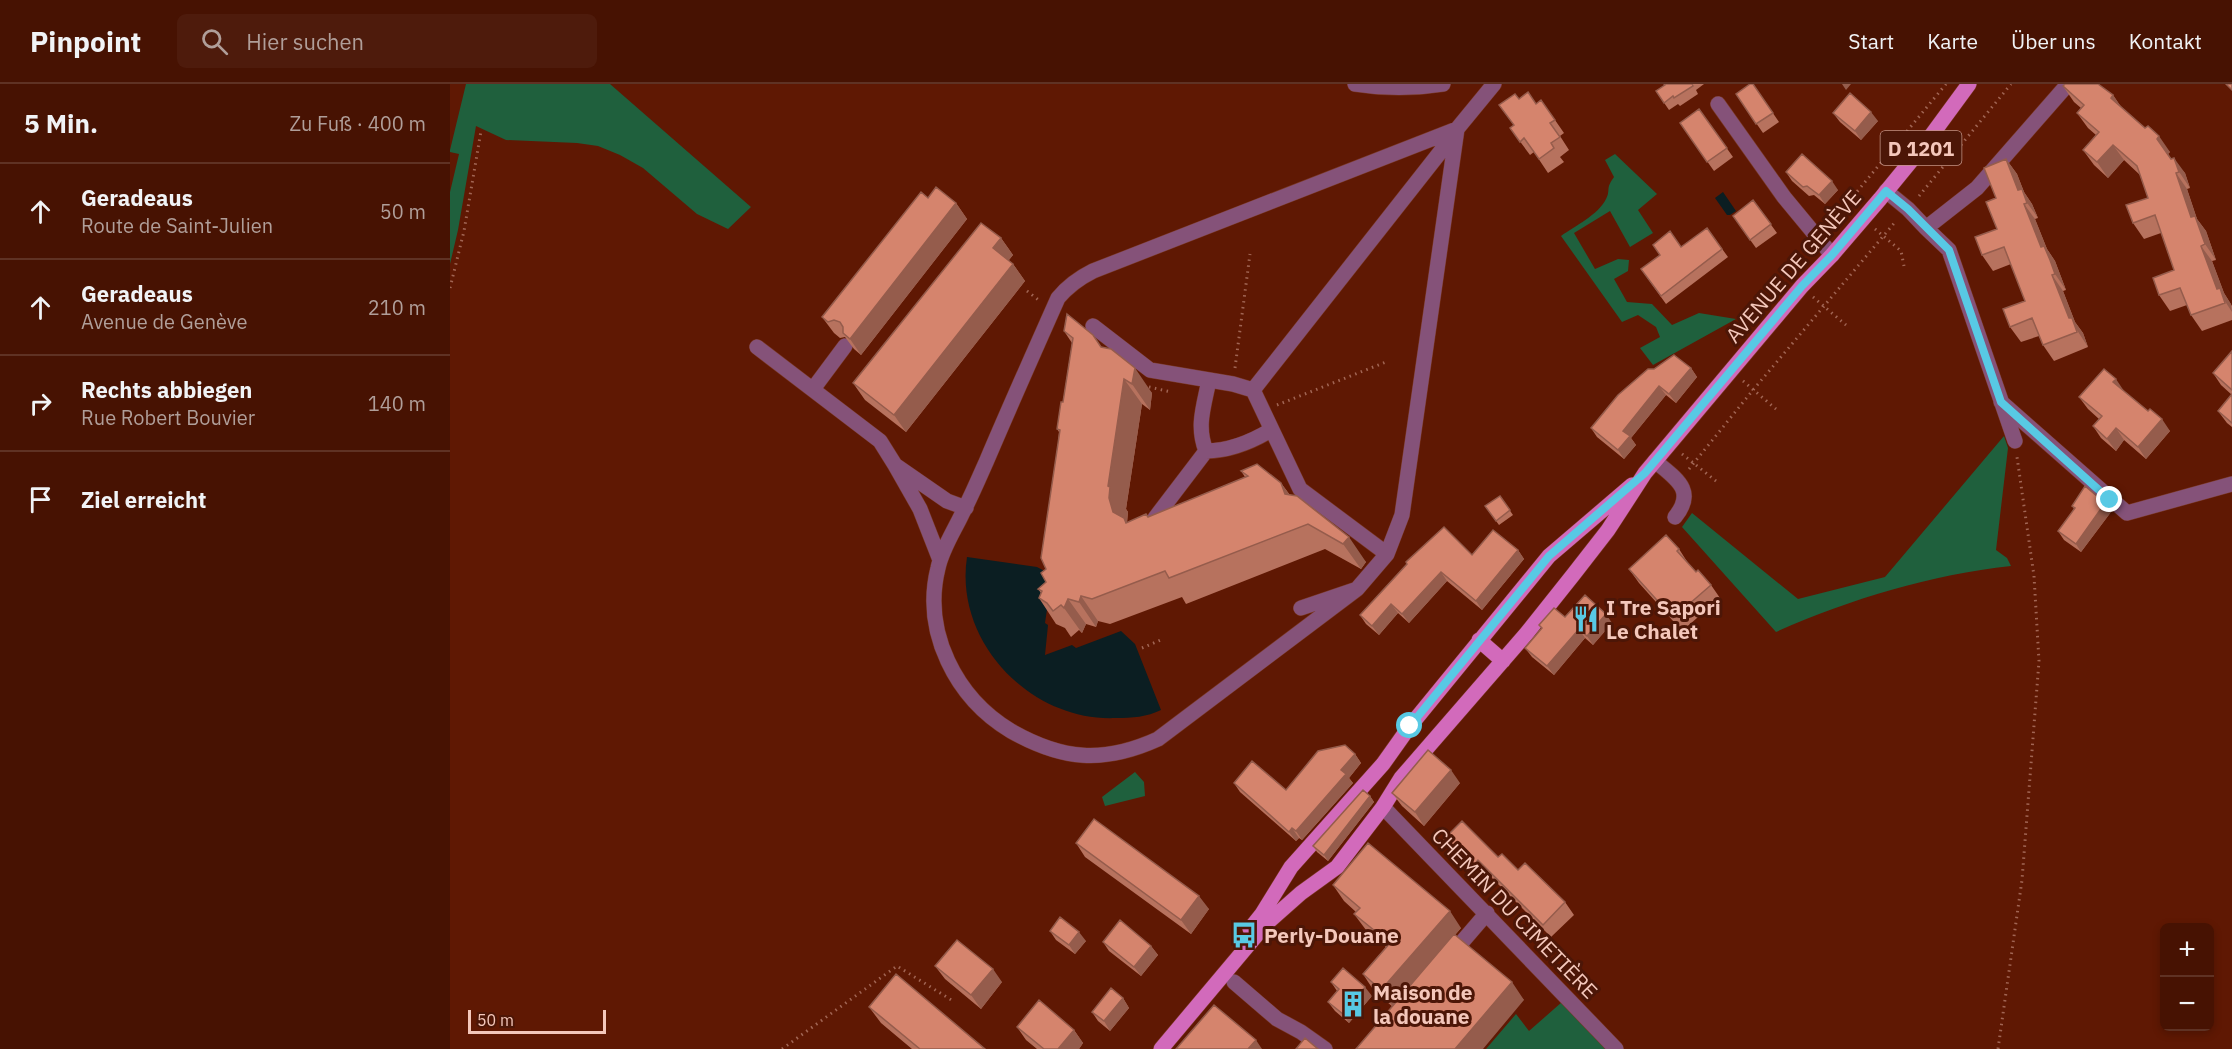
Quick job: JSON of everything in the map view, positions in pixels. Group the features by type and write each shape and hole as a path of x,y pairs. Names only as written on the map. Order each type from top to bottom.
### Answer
{"main road":[{"name":"AVENUE DE GENÈVE","path":"1503,661 1593,550 1650,467 1802,286 1832,255 1886,191 1925,144 1969,84"},
{"name":"AVENUE DE GENÈVE","path":"1479,640 1549,556 1650,467"},
{"path":"1576,533 1593,550"},
{"path":"1479,640 1503,661"},
{"name":"D 1201","path":"1383,764 1410,726 1479,640"},
{"name":"D 1201","path":"1401,778 1503,661"},
{"path":"1151,1049 1262,914 1291,867 1383,764 1401,778 1383,807 1337,867 1300,894 1266,924 1161,1049"}],"street":[{"path":"1355,84 1399,89 1443,84"},
{"path":"1253,390 1494,84"},
{"path":"1926,228 1977,188 2068,84"},
{"path":"1718,104 1784,197 1832,255"},
{"path":"1457,129 1402,515 1387,554 1357,589 1158,739 1125,751 1084,756 1060,753 1014,733 981,708 960,684 943,652 937,626 936,584 940,560 966,508 1058,298 1078,279 1457,129"},
{"path":"1886,191 1908,209 1949,250 2015,441"},
{"path":"1094,326 1150,370 1233,384 1253,390 1300,489 1387,554"},
{"path":"813,389 845,346"},
{"path":"757,347 880,441 920,509 940,560"},
{"path":"1206,452 1200,437 1200,424 1209,380"},
{"path":"2001,402 2127,513 2232,484"},
{"path":"1206,452 1217,452 1248,443 1271,430"},
{"path":"1155,518 1206,452"},
{"path":"895,465 947,501 966,508"},
{"path":"1650,467 1678,480 1682,486 1684,499 1675,517"},
{"path":"1301,608 1357,589"},
{"name":"CHEMIN DU CIMETIÈRE","path":"1383,807 1616,1049"},
{"path":"1440,968 1487,913"},
{"path":"1234,982 1277,1019 1325,1049"}],"path":[{"path":"1678,480 2011,84"},
{"path":"450,288 464,231 482,131"},
{"path":"1233,384 1250,254"},
{"path":"1802,286 1846,325"},
{"path":"1264,410 1386,362"},
{"path":"1731,371 1776,409"},
{"path":"1998,1049 2022,880 2039,661 2034,576 2015,441"},
{"path":"1670,444 1716,481"},
{"path":"1142,648 1163,639"},
{"path":"782,1049 897,966 952,1000"}],"green space":[{"path":"466,84 610,84 751,207 728,229 697,214 643,168 598,146 506,140 476,126 450,264 450,192 459,154 450,152 450,150"},
{"path":"1615,154 1657,194 1638,210 1653,233 1630,247 1610,211 1574,233 1595,269 1618,259 1629,260 1628,271 1614,279 1627,302 1652,304 1672,325 1699,313 1736,319 1653,365 1640,348 1660,337 1656,327 1638,315 1622,322 1561,236 1592,215 1602,205 1614,177 1605,160"},
{"path":"2004,436 2008,448 1996,550 2007,558 2011,566 1951,575 1891,590 1833,609 1776,632 1682,527 1692,513 1798,599 1885,577"},
{"path":"1135,772 1144,782 1145,796 1105,806 1102,797"},
{"path":"1562,1002 1608,1049 1486,1049 1516,1014 1529,1031"}],"water":[{"path":"1723,192 1736,211 1730,215 1727,215 1715,198"},
{"path":"967,557 1037,567 1052,575 1045,623 1048,625 1045,655 1072,645 1076,648 1121,631 1135,644 1161,710 1134,717 1085,716 1055,706 1028,691 1005,671 986,646 973,619 966,588"}],"building":[{"path":"1664,84 1692,84 1693,86 1664,103 1656,91"},
{"path":"1753,84 1773,113 1756,124 1736,94"},
{"path":"2065,84 2098,84 2113,95 2111,98 2145,128 2148,126 2159,136 2157,139 2171,159 2174,158 2179,172 2176,173 2191,217 2195,216 2205,244 2201,246 2217,289 2220,288 2225,303 2191,315 2180,288 2159,295 2153,278 2174,270 2155,215 2133,223 2126,205 2148,198 2137,166 2113,145 2097,162 2083,150 2099,132 2077,113 2084,105 2063,86"},
{"path":"1528,92 1536,104 1541,100 1555,120 1550,123 1560,137 1551,143 1554,148 1539,159 1524,138 1520,142 1510,128 1514,125 1499,105 1515,94 1519,99"},
{"path":"1850,93 1871,112 1855,131 1833,113"},
{"path":"1699,109 1727,148 1707,162 1680,123"},
{"path":"1802,154 1832,181 1819,195 1807,186 1803,187 1786,172"},
{"path":"2006,159 2018,190 2022,189 2027,203 2024,204 2041,247 2044,246 2050,260 2055,274 2052,275 2077,332 2043,345 2032,318 2010,327 2003,309 2025,301 2004,247 1982,255 1975,237 1997,229 1986,202 1996,198 1984,168"},
{"path":"936,187 956,203 850,339 843,333 840,322 834,320 828,322 822,317 921,192 928,198"},
{"path":"1753,200 1771,224 1750,240 1733,216"},
{"path":"981,223 1001,238 993,248 1013,264 894,415 853,383"},
{"path":"1707,228 1722,249 1661,296 1641,269 1660,255 1653,245 1670,231 1681,247"},
{"path":"1067,314 1093,335 1101,347 1111,349 1135,368 1132,384 1124,379 1108,486 1113,512 1124,518 1126,523 1146,514 1148,517 1248,476 1241,471 1257,464 1281,483 1285,494 1297,496 1349,537 1343,544 1308,524 1169,578 1165,571 1092,599 1081,596 1079,602 1068,599 1064,608 1061,605 1053,611 1039,598 1042,591 1038,589 1046,582 1041,573 1046,569 1041,558 1060,430 1057,429 1073,338 1064,331"},
{"path":"2232,351 2232,390 2213,373"},
{"path":"1674,355 1691,368 1669,394 1659,386 1623,431 1630,436 1618,450 1591,428 1618,395 1648,369 1654,369"},
{"path":"2104,369 2116,379 2113,382 2148,411 2150,409 2162,419 2138,447 2116,428 2107,439 2093,426 2102,416 2079,397"},
{"path":"2232,394 2232,423 2218,411"},
{"path":"2085,486 2105,503 2076,544 2058,531 2075,508 2072,506"},
{"path":"1500,496 1510,510 1496,521 1485,506"},
{"path":"1444,527 1472,555 1493,530 1518,550 1476,601 1441,572 1402,614 1391,604 1372,626 1360,615 1407,564 1406,562"},
{"path":"1666,535 1679,549 1677,551 1711,585 1673,618 1629,569"},
{"path":"1585,595 1606,614 1587,636 1579,629 1547,666 1525,648 1542,628 1539,625 1554,608 1565,617"},
{"path":"1345,745 1355,754 1341,770 1346,774 1296,831 1292,828 1289,832 1234,783 1252,761 1286,790 1318,751"},
{"path":"1428,750 1451,770 1415,812 1392,793"},
{"path":"1363,790 1370,796 1324,855 1313,846"},
{"path":"1094,819 1199,896 1181,920 1076,843"},
{"path":"1462,821 1498,857 1502,854 1518,870 1525,863 1565,902 1543,925 1478,860 1472,867 1444,839"},
{"path":"1368,843 1450,911 1381,990 1363,974 1390,943 1354,914 1360,908 1333,885"},
{"path":"1060,917 1079,932 1069,945 1050,931"},
{"path":"1120,920 1151,946 1134,967 1103,942"},
{"path":"1454,934 1512,982 1455,1049 1356,1049"},
{"path":"957,940 993,969 971,995 935,966"},
{"path":"1343,968 1365,987 1343,1014 1328,1002 1339,989 1331,982"},
{"path":"896,974 985,1049 920,1049 869,1007"},
{"path":"1111,988 1123,998 1104,1021 1092,1012"},
{"path":"1039,1000 1074,1030 1058,1049 1044,1049 1017,1027"},
{"path":"1214,1005 1256,1040 1248,1049 1176,1049"},
{"path":"1305,1038 1318,1049 1296,1049"}],"place":[{"name":"I Tre Sapori Le Chalet","path":"1586,619"},
{"name":"Perly-Douane","path":"1244,935"},
{"name":"Maison de la douane","path":"1353,1004"}],"route":[{"path":"1410,726 1549,556 1645,473 1802,286 1832,255 1886,191 1908,209 1949,250 2001,402 2110,500"}]}
